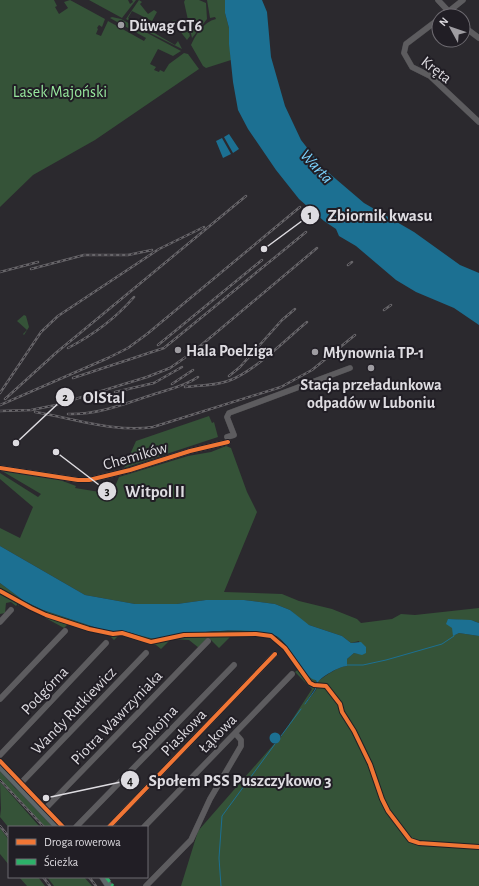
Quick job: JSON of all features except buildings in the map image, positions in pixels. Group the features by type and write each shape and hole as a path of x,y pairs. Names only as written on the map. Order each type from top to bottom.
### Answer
{"main road":[{"path":"0,766 57,826"}],"street":[{"path":"438,0 445,8"},
{"path":"456,8 462,0"},
{"name":"Kręta","path":"431,25 406,44 404,56 412,67 430,76 479,122"},
{"name":"Chemików","path":"0,468 78,480 90,480 136,469 228,440 234,435 227,417 229,413 350,368"},
{"path":"0,622 11,610"},
{"path":"0,700 65,631"},
{"name":"Piotra Wawrzyniaka","path":"43,811 208,641"},
{"name":"Podgórna","path":"0,755 106,643"},
{"name":"Wandy Rutkiewicz","path":"19,785 146,653"},
{"name":"Piaskowa","path":"110,826 275,654"},
{"name":"Spokojna","path":"77,826 234,665"},
{"name":"Łąkowa","path":"145,826 292,674"},
{"path":"146,886 191,840 212,794 240,746 241,740 234,733"}],"green space":[{"name":"Lasek Majoński","path":"0,0 54,0 57,6 55,7 59,14 68,8 64,2 70,0 105,19 102,27 99,25 97,28 96,34 101,36 108,21 144,41 146,38 110,18 112,17 121,19 181,51 173,56 158,49 150,64 156,67 154,70 164,72 169,64 184,53 188,54 199,69 95,140 33,175 0,207"},
{"path":"89,0 128,0 130,4 133,2 132,0 136,0 122,18"},
{"path":"139,0 142,2 140,4 148,14 154,10 157,12 152,21 132,11 128,18 148,29 147,32 126,19"},
{"path":"185,0 199,0 206,3 207,19 192,38 184,2"},
{"path":"207,0 225,0 225,13 229,28 231,60 206,68 203,66 191,45 203,26 216,19 215,17 210,18"},
{"path":"185,18 190,36 187,40 172,21 175,20 181,29 187,28"},
{"path":"151,31 175,45 178,41 182,49 150,33"},
{"path":"24,315 26,316 29,327 24,335 23,334 27,330 17,321"},
{"path":"209,416 212,423 214,422 218,437 124,468 136,441"},
{"path":"226,446 231,448 247,492 257,512 224,592 282,594 299,601 332,609 357,619 361,623 392,619 401,614 415,615 479,608 479,623 474,621 449,619 455,635 459,633 479,636 479,886 181,886 198,831 274,744 277,743 312,689 295,672 300,668 286,649 282,645 280,647 275,642 263,637 230,637 219,648 209,638 199,648 189,640 171,639 161,649 156,645 120,634 114,640 111,637 117,632 108,632 117,630 157,639 190,633 245,630 261,631 279,638 302,667 316,680 316,685 311,684 301,669 308,682 310,684 316,686 305,704 316,690 318,681 336,669 347,666 347,659 354,653 360,654 359,641 351,643 342,636 306,624 290,610 275,604 244,600 206,600 177,604 135,604 85,595 0,546 0,528 20,538 33,507 0,479 0,473 38,497 41,494 2,471 60,480 76,486 75,488 112,494 119,477 188,456 211,452","holes":["260,634 269,636 240,635"]},
{"path":"0,583 24,601 43,610 108,632 92,630 75,625 41,611 0,590"},
{"path":"0,592 18,603 16,606 11,602 6,603 5,613 0,614"},
{"path":"19,603 37,612 63,621 62,623 69,623 64,628 20,604 18,606"},
{"path":"0,771 15,788 54,826 44,826 0,779"},
{"path":"0,782 39,826 8,827 0,817"},
{"path":"0,828 8,839 8,864 0,854"},
{"path":"20,878 39,878 45,886 27,886"},
{"path":"48,878 85,878 92,886 54,886"}],"water":[{"name":"Warta","path":"225,0 262,0 267,12 271,57 285,106 301,140 323,168 364,203 414,232 460,265 479,273 479,325 454,308 416,292 396,280 356,246 339,236 336,229 324,221 299,199 276,170 248,129 238,110 233,82 229,28 225,13"},
{"path":"229,134 239,149 233,153 224,137"},
{"path":"222,138 231,154 223,158 216,141"},
{"path":"0,546 85,595 135,604 177,604 206,600 244,600 275,604 290,610 309,625 342,636 351,643 361,642 366,647 366,653 362,655 354,653 347,659 347,666 330,672 317,684 316,680 312,679 307,674 280,638 274,635 253,631 227,630 177,635 159,639 121,631 109,632 43,610 24,601 0,583"},
{"path":"448,619 471,620 479,623 479,636 459,633 453,636 452,628 446,624"},
{"path":"275,732 279,734 281,738 279,742 275,744 271,742 269,738 271,734"}],"waterway":[{"path":"347,665 363,665 386,660 442,644 454,636"},
{"path":"305,704 315,690 317,684"},
{"path":"281,736 301,709"},
{"path":"221,886 219,858 222,816 275,744"}],"railway":[{"path":"5,399 57,352 246,196"},
{"path":"0,405 128,348 147,334 300,207"},
{"path":"0,393 41,332 58,316 159,249 204,227"},
{"path":"73,378 164,348 306,232"},
{"path":"0,411 31,410 56,405 147,377 170,368 193,352 317,248"},
{"path":"31,269 84,255 128,255 152,250"},
{"path":"158,345 262,260"},
{"path":"0,272 38,262"},
{"path":"348,265 352,262"},
{"path":"68,348 104,326 134,297"},
{"path":"384,310 391,305"},
{"path":"229,376 240,367 282,320 295,309"},
{"path":"185,387 217,384 238,377 259,363 307,322"},
{"path":"35,412 94,424 124,428 153,427 281,387 312,370 355,335"},
{"path":"115,392 154,383 182,367"},
{"path":"172,384 193,370"},
{"path":"68,414 80,414 114,407 179,386 198,377"},
{"path":"0,780 43,826"},
{"path":"0,826 8,836"},
{"path":"44,878 50,886"},
{"path":"90,878 96,886"}],"marked path":[{"path":"107,878 113,886"}],"cycle path":[{"path":"0,468 78,480 89,480 130,470 190,451 228,442"},
{"path":"0,591 46,615 89,629 113,634 122,633 151,642 184,635 256,634 271,636 285,648 310,683 314,685 326,686 340,704 342,712 354,731 370,764 382,799 388,811 410,840 419,843 479,847"},
{"path":"110,826 275,654"},
{"path":"0,761 62,826"}],"place":[{"name":"Düwag GT6","path":"121,25"},
{"name":"Zbiornik kwasu","path":"264,249"},
{"name":"Hala Poelziga","path":"178,350"},
{"name":"Młynownia TP-1","path":"315,352"},
{"name":"Stacja przeładunkowa odpadów w Luboniu","path":"371,368"},
{"name":"OlStal","path":"16,443"},
{"name":"Witpol II","path":"56,452"},
{"name":"Społem PSS Puszczykowo 3","path":"46,798"}]}
